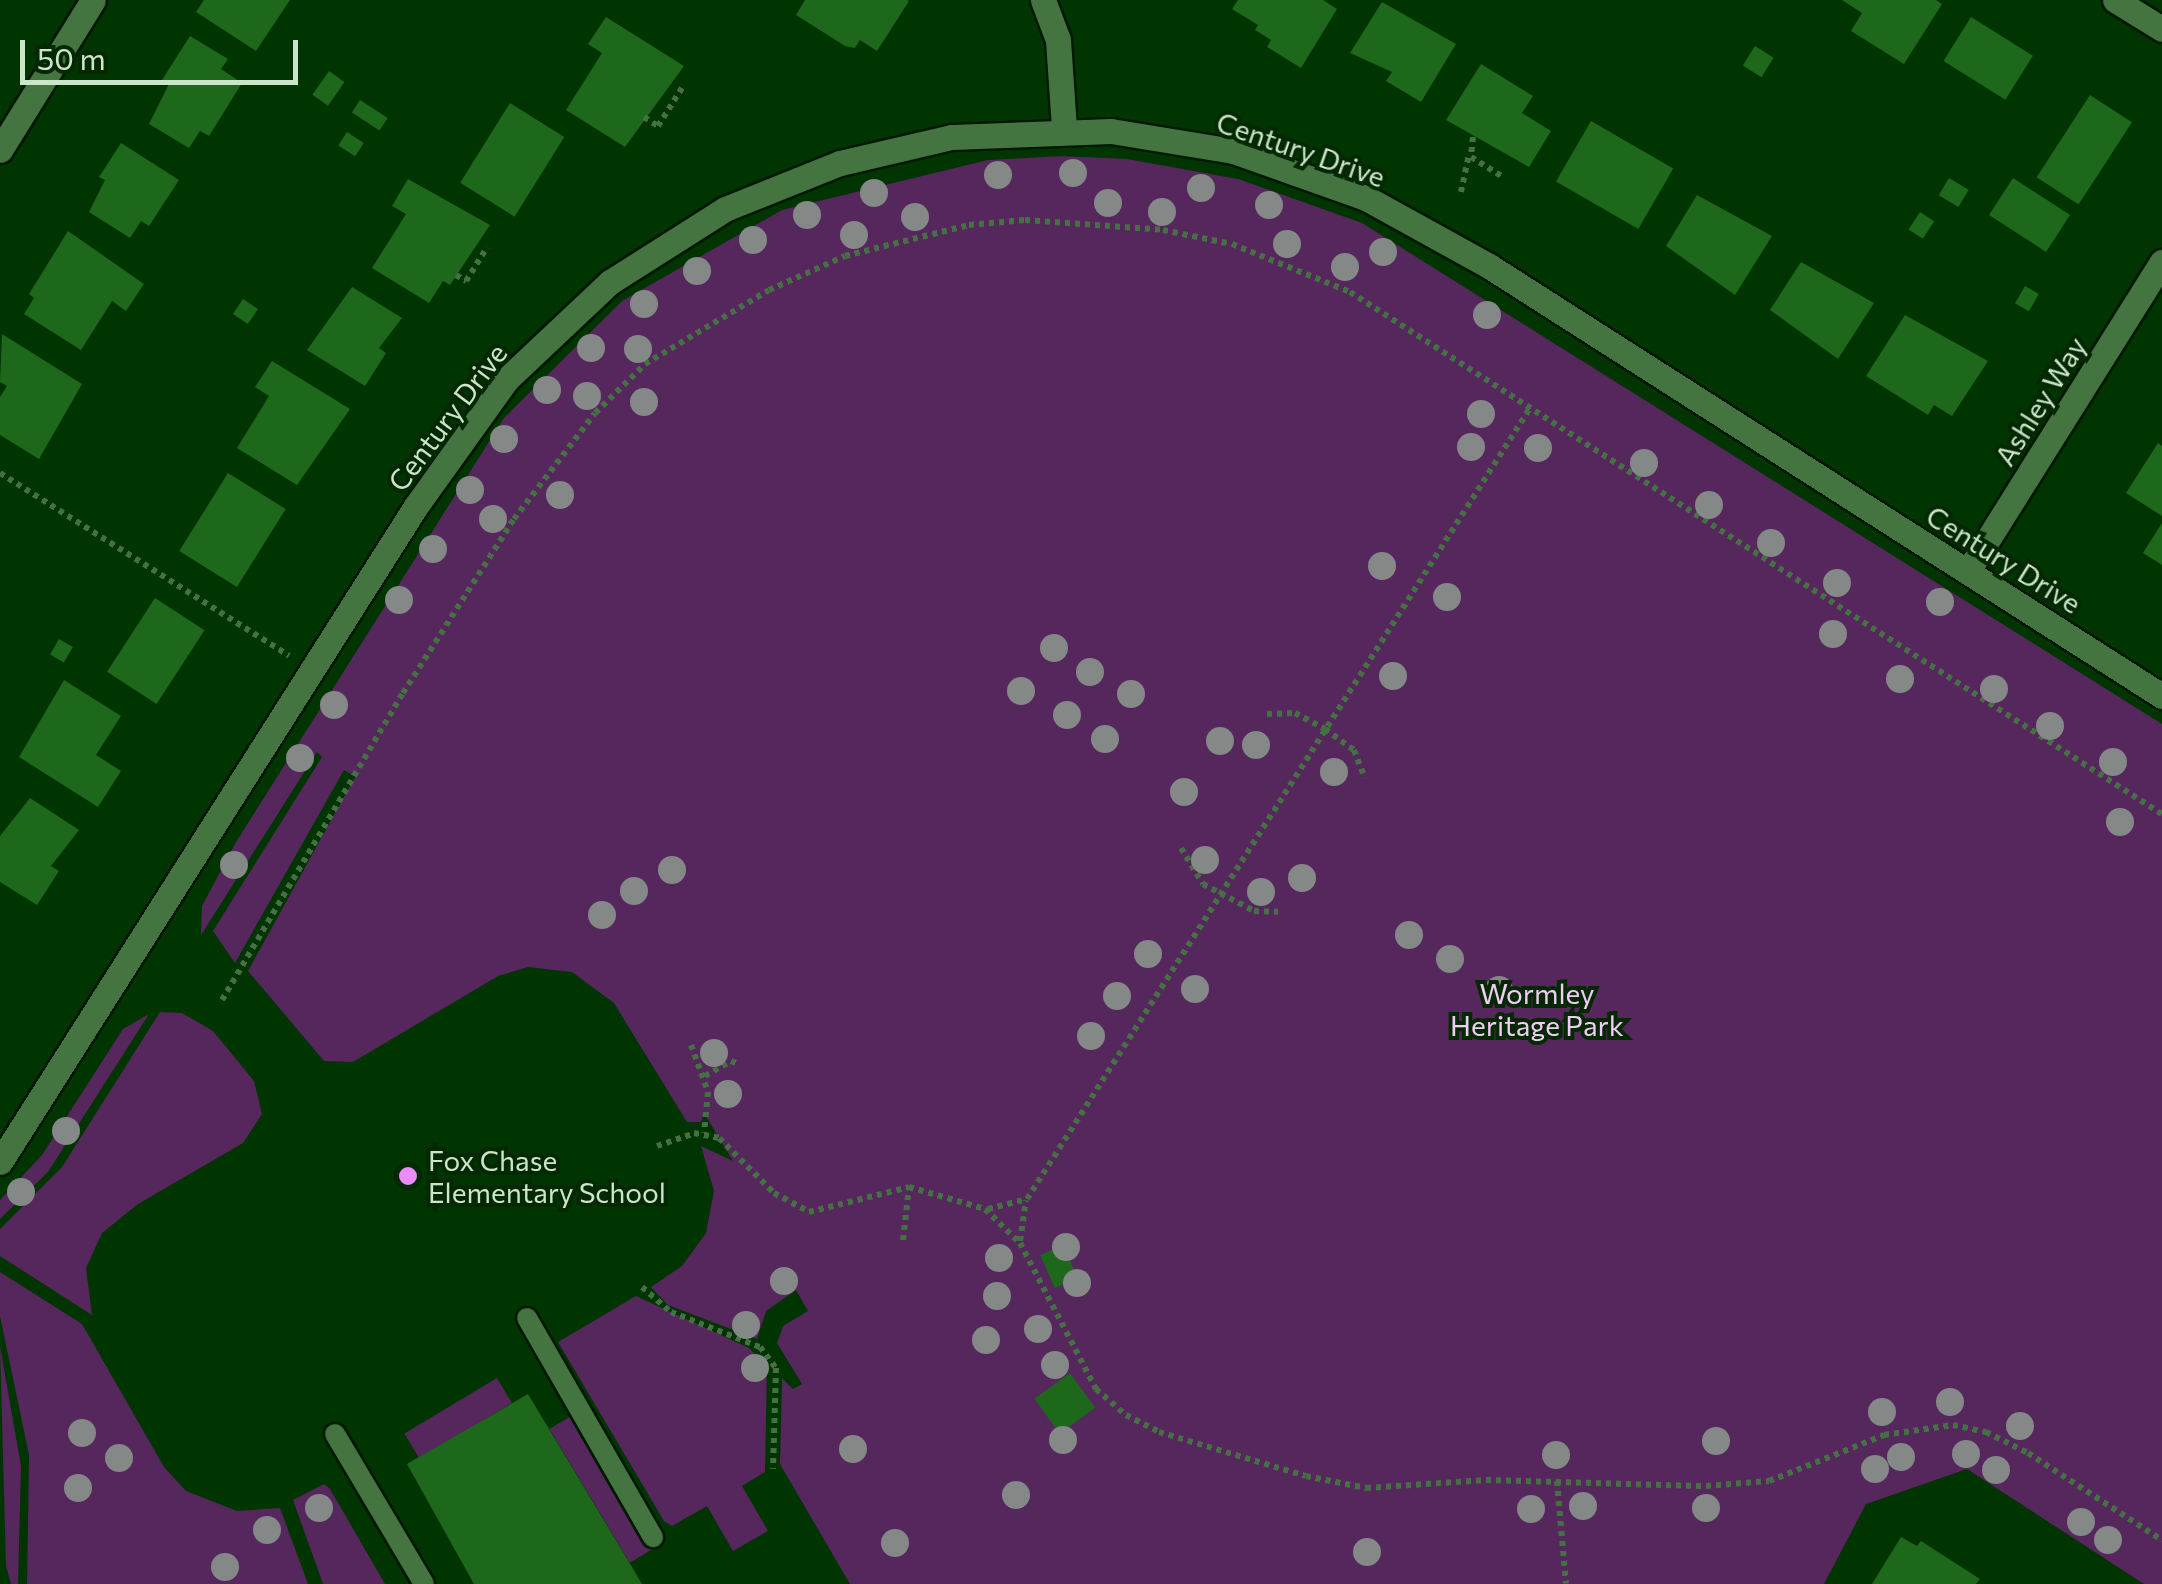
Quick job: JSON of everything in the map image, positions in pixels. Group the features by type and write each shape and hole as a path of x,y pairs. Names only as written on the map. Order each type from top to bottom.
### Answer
{"street":[{"path":"0,150 93,0"},
{"path":"1043,0 1058,40 1064,128"},
{"path":"2115,0 2162,29"},
{"name":"Century Drive","path":"0,1162 416,506 508,379 610,282 725,209 840,163 952,136 1064,128 1234,152 1366,198 1489,266 2162,696"},
{"name":"Ashley Way","path":"1968,571 2162,262"}],"lane":[{"path":"527,1318 653,1537"},
{"path":"335,1434 424,1584"}],"path":[{"path":"644,117 658,126 682,88"},
{"path":"1461,192 1473,137"},
{"path":"1469,153 1503,177"},
{"path":"222,1000 346,784 552,466 646,364 769,290 845,256 969,226 1043,221 1163,230 1232,244 1350,292 2162,814"},
{"path":"456,274 466,281 487,247"},
{"path":"1020,1244 1027,1199 1530,408"},
{"path":"0,473 290,656"},
{"path":"1267,714 1294,713 1326,729 1354,750 1365,778"},
{"path":"1181,848 1191,873 1221,894 1254,911 1278,912"},
{"path":"691,1045 705,1076 704,1134"},
{"path":"705,1076 731,1061 739,1064"},
{"path":"657,1146 704,1134 738,1152 791,1206 809,1212 909,1187 984,1209 1006,1209 1027,1199"},
{"path":"903,1240 909,1187"},
{"path":"984,1209 1020,1244 1096,1388 1160,1432 1366,1488 1558,1481 1706,1486 1769,1481 1884,1435 1952,1425 1986,1432 2028,1452 2162,1540"},
{"path":"642,1287 671,1312 760,1347 776,1368 773,1468"},
{"path":"1558,1481 1566,1584"}],"green space":[{"name":"Wormley Heritage Park","path":"1063,156 1127,159 1238,179 1362,223 2162,724 2162,1584 2144,1584 1967,1469 1866,1504 1824,1584 850,1584 780,1464 782,1378 793,1389 802,1384 777,1343 783,1326 808,1311 796,1290 766,1311 757,1339 668,1305 651,1287 682,1266 706,1233 714,1191 701,1146 733,1161 704,1113 701,1122 687,1122 614,1003 572,972 528,967 498,976 353,1062 324,1061 248,971 355,777 344,770 235,963 213,931 322,757 317,752 201,935 202,906 236,842 504,418 622,301 782,210 988,160"},
{"path":"160,1012 182,1013 213,1031 254,1081 262,1114 243,1143 138,1204 102,1233 86,1268 92,1315 0,1256 0,1229 62,1167"},
{"path":"149,1014 48,1172 0,1219 0,1200 42,1155 123,1029"},
{"path":"0,1272 82,1324 164,1467 186,1491 237,1511 280,1508 308,1584 27,1584 29,1455 0,1316"},
{"path":"636,1296 749,1348 767,1367 765,1472 742,1486 768,1531 733,1551 707,1506 672,1526 664,1521 558,1342"},
{"path":"0,1346 21,1466 18,1584 11,1584 6,1566"},
{"path":"497,1378 512,1403 419,1458 404,1434"},
{"path":"576,1413 656,1547 630,1563 549,1429"},
{"path":"324,1484 385,1584 323,1584 293,1500"}],"building":[{"path":"204,0 290,0 256,51 196,12"},
{"path":"805,0 909,1 877,51 860,40 855,48 845,46 796,15"},
{"path":"1238,0 1323,0 1337,9 1301,68 1267,47 1271,40 1255,30 1258,25 1232,9"},
{"path":"1842,0 1936,0 1942,4 1904,64 1851,31 1862,13"},
{"path":"1382,2 1456,44 1421,102 1386,81 1392,72 1350,53"},
{"path":"606,17 684,66 625,147 566,110 602,53 588,44"},
{"path":"1971,17 2033,56 2005,100 1943,61"},
{"path":"190,36 228,59 221,69 242,83 209,136 200,131 189,148 149,124 169,84 162,80"},
{"path":"1755,46 1774,58 1761,77 1743,66"},
{"path":"1481,64 1533,96 1522,113 1551,131 1529,167 1446,120"},
{"path":"329,71 345,82 328,106 312,95"},
{"path":"2090,95 2132,122 2079,204 2037,177"},
{"path":"360,100 388,118 380,131 352,113"},
{"path":"510,103 564,137 514,217 460,183"},
{"path":"1591,121 1673,168 1638,229 1556,182"},
{"path":"347,132 364,143 355,156 338,145"},
{"path":"121,143 179,180 149,226 141,221 130,238 89,212 105,180 99,177"},
{"path":"1949,178 1969,190 1958,207 1939,195"},
{"path":"2013,178 2070,215 2046,252 1989,215"},
{"path":"408,179 490,225 450,285 443,281 429,303 372,268 406,214 392,206"},
{"path":"1697,195 1772,236 1735,295 1666,246"},
{"path":"1920,212 1934,221 1923,239 1909,230"},
{"path":"68,231 144,284 126,311 112,301 81,350 24,314 34,298 29,294"},
{"path":"1801,262 1874,303 1838,359 1770,310"},
{"path":"2025,286 2039,294 2029,311 2015,303"},
{"path":"352,287 402,318 379,348 386,353 365,386 307,350"},
{"path":"243,299 258,309 248,324 233,314"},
{"path":"1905,315 1988,361 1952,416 1934,405 1928,415 1866,376"},
{"path":"2,334 82,384 39,459 0,435 0,397 7,386 0,382"},
{"path":"272,361 350,409 297,485 237,448 269,396 255,387"},
{"path":"2158,443 2162,446 2162,516 2126,493"},
{"path":"228,473 286,509 237,587 179,551"},
{"path":"2162,523 2162,565 2143,553"},
{"path":"155,598 204,630 157,704 107,672"},
{"path":"59,639 73,647 64,663 50,655"},
{"path":"64,680 121,716 96,755 121,771 98,807 19,757"},
{"path":"30,798 79,830 51,866 59,871 37,905 0,882 0,836"},
{"path":"1063,1245 1078,1278 1055,1288 1040,1255"},
{"path":"1070,1373 1095,1408 1060,1434 1034,1399"},
{"path":"528,1394 642,1584 474,1584 407,1464"},
{"path":"1901,1537 1917,1546 1921,1541 1980,1579 1976,1584 1872,1584"}],"place":[{"name":"Fox Chase Elementary School","path":"408,1176"}]}
